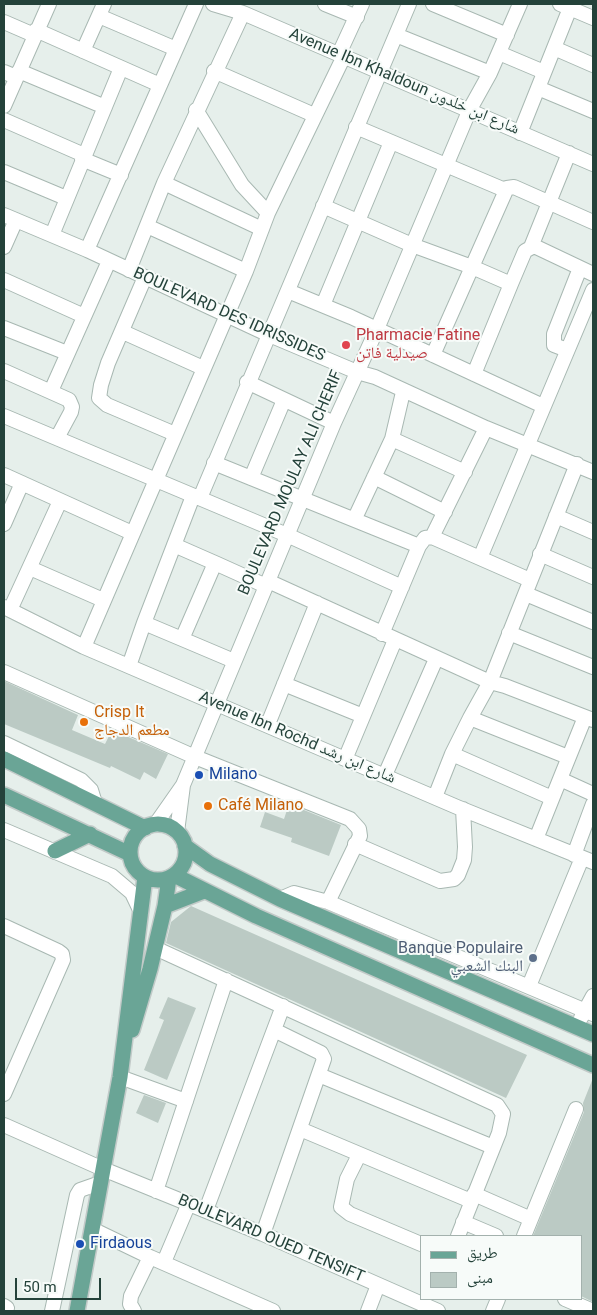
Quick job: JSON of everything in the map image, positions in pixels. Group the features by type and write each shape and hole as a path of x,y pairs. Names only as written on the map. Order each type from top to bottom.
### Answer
{"main road":[{"path":"4,759 95,803 150,826 178,828 210,864"},
{"path":"4,795 130,854"},
{"path":"150,826 134,837 130,854 137,871 144,877 153,880 171,876 183,864 185,846 178,828"},
{"path":"55,851 90,834"},
{"path":"185,846 210,864 280,898 593,1034"},
{"path":"171,876 463,1009 593,1065"},
{"path":"124,1053 143,999 171,876"},
{"path":"77,1311 94,1230 124,1053 133,958 141,912 144,877"},
{"path":"165,906 204,891"}],"street":[{"path":"4,106 13,73 49,4"},
{"path":"87,250 196,4"},
{"name":"Avenue Ibn Khaldoun شارع ابن خلدون","path":"213,4 241,10 593,164"},
{"path":"325,4 356,17"},
{"path":"84,647 246,271 268,213 341,55 362,4"},
{"path":"129,666 174,545 214,463 267,334 288,291 409,4"},
{"path":"433,4 507,35"},
{"name":"BOULEVARD MOULAY ALI CHERIF","path":"178,828 183,785 234,661 334,423 377,329 470,109 490,73 520,4"},
{"path":"520,133 554,48 565,6 593,18"},
{"path":"83,51 102,10 176,49"},
{"path":"128,270 164,183 241,10"},
{"path":"4,22 83,51 160,85"},
{"path":"396,35 490,73"},
{"path":"554,48 593,65"},
{"path":"499,53 544,72"},
{"path":"52,235 121,68"},
{"path":"214,72 314,115"},
{"path":"13,73 105,107"},
{"path":"538,88 593,111"},
{"path":"196,110 242,185 268,213"},
{"path":"4,120 121,175"},
{"path":"356,127 505,190 514,187 593,222"},
{"path":"323,305 391,142"},
{"path":"531,247 569,153"},
{"path":"4,172 66,198"},
{"path":"164,183 262,229"},
{"path":"433,355 505,190"},
{"path":"323,206 412,245 472,266 511,284"},
{"path":"4,247 10,218"},
{"name":"BOULEVARD DES IDRISSIDES","path":"10,218 87,250 267,334 357,372 375,377 403,392 593,472"},
{"path":"147,226 246,271"},
{"path":"474,374 525,251 531,247 538,247 593,274"},
{"path":"51,391 110,261"},
{"path":"567,350 554,345 553,340 580,268"},
{"path":"145,277 104,374 99,398 107,405 175,434"},
{"path":"4,280 84,316"},
{"path":"480,558 593,290"},
{"path":"288,291 377,329 543,406"},
{"path":"4,328 67,353"},
{"path":"122,332 203,368"},
{"path":"4,371 70,400 72,407 57,438"},
{"path":"248,382 334,423"},
{"path":"355,518 392,439 403,392"},
{"path":"250,478 284,400"},
{"path":"4,416 287,535 402,587"},
{"path":"432,537 466,472 486,428"},
{"path":"392,439 466,472"},
{"path":"214,463 355,518 419,546"},
{"path":"435,797 452,754 490,682 577,464"},
{"path":"4,475 132,533"},
{"path":"374,478 445,512"},
{"path":"4,520 22,483"},
{"path":"7,609 30,568 60,501"},
{"path":"556,516 593,532"},
{"path":"382,634 419,546 425,538 432,537 530,580"},
{"path":"174,545 317,603 436,659 490,682 589,718 568,758 536,839"},
{"path":"540,554 593,577"},
{"path":"182,639 215,563"},
{"path":"30,568 103,600"},
{"path":"526,594 593,622"},
{"path":"268,724 317,603"},
{"name":"Avenue Ibn Rochd شارع ابن رشد","path":"7,609 84,647 346,757 463,809 583,858"},
{"path":"144,623 234,661"},
{"path":"510,633 593,667"},
{"path":"346,757 395,640"},
{"path":"385,775 436,659"},
{"path":"4,672 195,756 350,819 359,829 360,836 328,902"},
{"path":"284,684 363,716"},
{"path":"470,718 568,758"},
{"path":"4,743 81,780 91,790 95,803"},
{"path":"452,754 552,798"},
{"path":"560,779 593,794"},
{"name":"BOULEVARD MOULAY ALI CHERIF","path":"150,826 183,785"},
{"path":"355,844 440,881 454,880 458,875 465,847 463,809"},
{"path":"529,986 583,858 592,812"},
{"path":"4,830 119,880 132,893 141,912"},
{"path":"280,898 294,893 328,902 589,1012"},
{"path":"4,926 58,950 63,957 63,964 4,1094"},
{"path":"155,948 497,1105 503,1118 458,1235"},
{"path":"156,1191 226,980"},
{"path":"576,1027 589,1012 593,996"},
{"path":"206,1210 283,1006"},
{"path":"263,1234 324,1059 321,1052 274,1030"},
{"path":"319,1075 493,1147"},
{"path":"120,1077 186,1101"},
{"path":"524,1235 576,1109"},
{"name":"BOULEVARD OUED TENSIFT","path":"4,1125 102,1176 156,1191 189,1203 434,1307"},
{"path":"300,1129 359,1154 531,1219"},
{"path":"359,1154 347,1179 342,1207 350,1214 420,1244"},
{"path":"52,1311 77,1194 102,1176"},
{"path":"164,1262 189,1203"},
{"path":"464,1222 494,1235"},
{"path":"94,1230 150,1257 273,1311"},
{"path":"134,1311 130,1304 131,1296 150,1257"},
{"path":"368,1311 378,1284"},
{"path":"566,1300 593,1311"}],"building":[{"path":"4,681 78,715 72,730 105,744 112,730 168,754 156,779 144,772 140,780 111,766 110,768 4,724"},
{"path":"289,804 341,825 329,856 291,842 292,838 260,827 265,812 284,819"},
{"path":"191,906 527,1055 506,1098 166,943 171,922"},
{"path":"168,997 196,1008 167,1080 144,1070 164,1020 159,1018"},
{"path":"593,1078 593,1302 582,1296 582,1235 533,1235 584,1112 583,1103"},
{"path":"144,1095 166,1103 158,1123 136,1113"}],"place":[{"name":"Pharmacie Fatine صيدلية فاتن","path":"346,345"},
{"name":"Crisp It مطعم الدجاج","path":"84,722"},
{"name":"Milano","path":"199,775"},
{"name":"Café Milano","path":"208,806"},
{"name":"Banque Populaire البنك الشعبي","path":"533,958"},
{"name":"Firdaous","path":"80,1244"}]}
